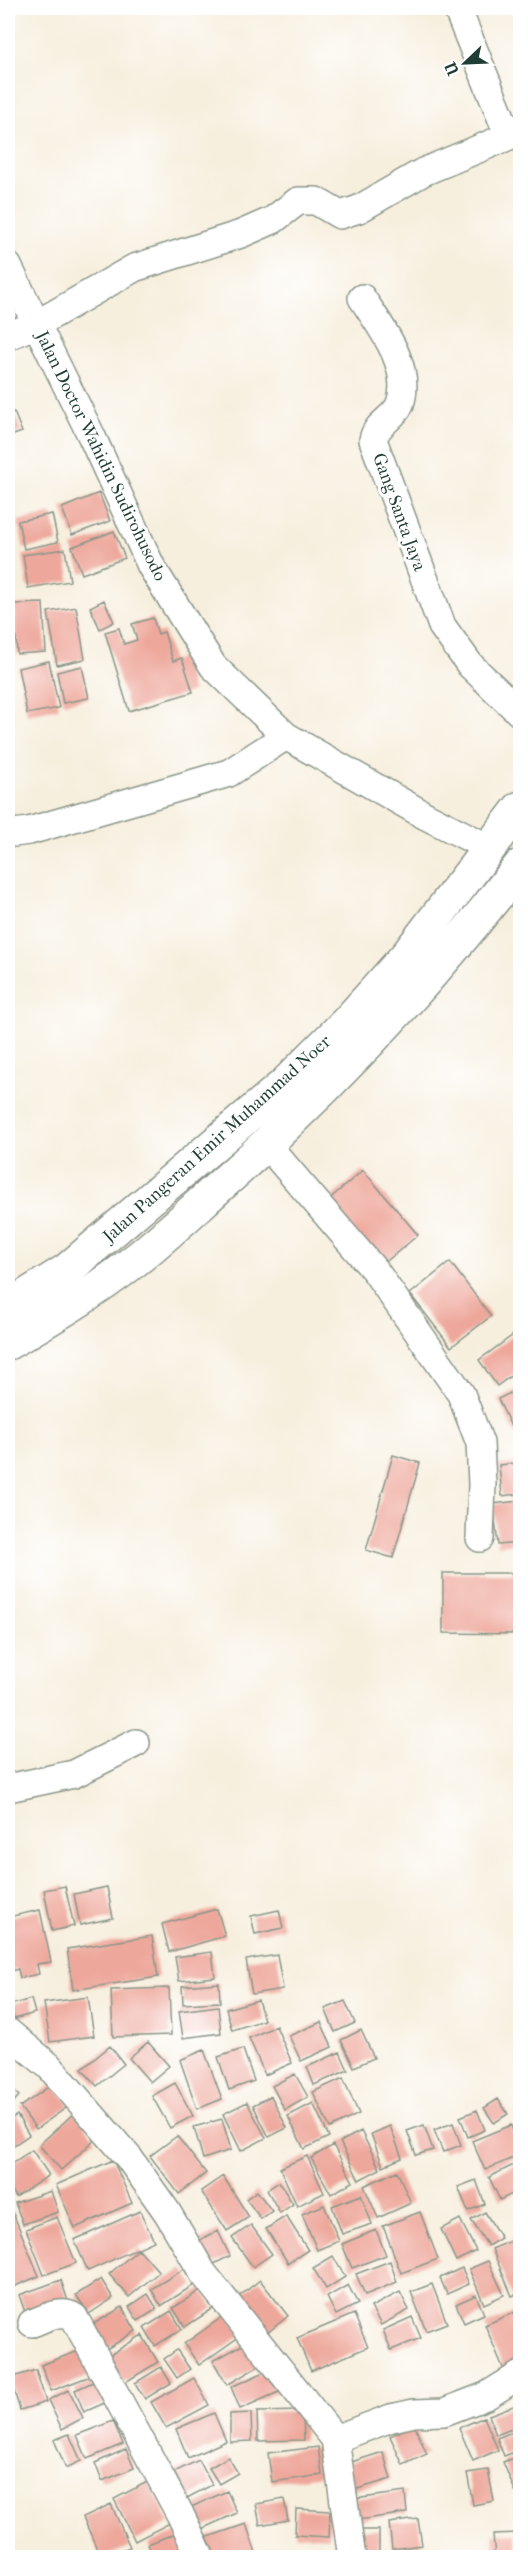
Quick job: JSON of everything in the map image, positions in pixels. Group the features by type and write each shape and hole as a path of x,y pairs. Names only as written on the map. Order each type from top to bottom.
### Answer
{"main road":[{"name":"Jalan Pangeran Emir Muhammad Noer","path":"23,1311 87,1295 134,1261 267,1144 359,1032 408,954 520,808"},
{"name":"Jalan Pangeran Emir Muhammad Noer","path":"8,1343 23,1311 67,1270 111,1235 285,1084 359,1032 482,916 520,867"},
{"path":"111,1235 134,1261"}],"street":[{"path":"8,336 37,324 134,268 241,234 273,220 298,201 316,201 340,215 359,208 423,172 517,134 503,122 457,8"},
{"name":"Jalan Doctor Wahidin Sudirohusodo","path":"8,266 151,566 213,666 286,736 426,816 489,848"},
{"name":"Gang Santa Jaya","path":"362,298 391,343 400,372 400,405 375,430 373,440 417,564 442,626 456,648 520,712"},
{"path":"8,830 14,833 29,831 229,773 286,736"},
{"path":"267,1144 376,1272 461,1394 480,1443 482,1484 480,1538"},
{"path":"8,1788 74,1774 136,1743"},
{"path":"8,2032 49,2066 129,2158 167,2212 203,2273 335,2439 352,2558"},
{"path":"32,2323 59,2313 68,2313 74,2317 180,2514 201,2558"},
{"path":"335,2439 391,2418 414,2413 444,2412 486,2396 520,2375"}],"building":[{"path":"14,412 22,432 8,437 8,414"},
{"path":"99,493 110,521 72,535 62,508"},
{"path":"52,514 58,542 24,549 18,521"},
{"path":"114,531 125,558 82,574 72,547"},
{"path":"65,549 70,581 28,588 23,555"},
{"path":"104,600 114,622 100,629 90,607"},
{"path":"43,603 46,652 17,654 14,604"},
{"path":"76,607 85,659 57,665 48,612"},
{"path":"153,618 158,634 164,632 173,661 182,658 193,692 129,711 105,632 119,628 124,644 137,640 132,624"},
{"path":"49,661 59,708 27,714 18,668"},
{"path":"82,666 89,698 63,703 57,672"},
{"path":"363,1170 418,1235 382,1265 327,1201"},
{"path":"450,1262 491,1316 451,1347 410,1294"},
{"path":"520,1330 520,1369 497,1386 479,1360"},
{"path":"520,1388 520,1430 514,1433 498,1399"},
{"path":"393,1455 420,1463 393,1558 366,1550"},
{"path":"520,1463 520,1494 502,1496 499,1465"},
{"path":"520,1501 520,1543 498,1545 493,1504"},
{"path":"443,1573 520,1573 520,1634 443,1633"},
{"path":"65,1886 74,1926 52,1931 44,1890"},
{"path":"107,1887 113,1918 80,1925 74,1894"},
{"path":"217,1909 225,1936 169,1952 162,1924"},
{"path":"40,1910 51,1962 37,1964 39,1974 20,1978 18,1969 8,1972 8,1917"},
{"path":"279,1910 283,1928 255,1934 251,1916"},
{"path":"152,1936 158,1977 73,1990 67,1949"},
{"path":"212,1952 215,1977 179,1981 175,1957"},
{"path":"277,1955 283,1989 252,1994 246,1960"},
{"path":"219,1983 220,2002 183,2004 182,1986"},
{"path":"169,1988 171,2035 113,2037 111,1990"},
{"path":"88,1997 94,2036 50,2042 44,2003"},
{"path":"31,1999 35,2013 14,2019 10,2005"},
{"path":"258,2000 264,2020 232,2030 226,2009"},
{"path":"345,2001 355,2023 335,2032 325,2009"},
{"path":"218,2006 221,2033 183,2038 179,2011"},
{"path":"321,2022 332,2047 301,2061 289,2036"},
{"path":"276,2026 292,2063 265,2075 249,2038"},
{"path":"361,2030 374,2058 354,2067 341,2040"},
{"path":"148,2042 169,2066 150,2082 129,2058"},
{"path":"110,2046 124,2064 97,2086 82,2069"},
{"path":"243,2049 254,2081 229,2090 218,2057"},
{"path":"204,2050 222,2099 197,2109 180,2060"},
{"path":"340,2052 348,2070 314,2085 307,2067"},
{"path":"295,2074 308,2097 285,2110 272,2086"},
{"path":"343,2078 359,2114 330,2128 313,2092"},
{"path":"54,2083 70,2105 36,2129 20,2107"},
{"path":"175,2083 193,2116 170,2128 152,2096"},
{"path":"8,2085 19,2096 8,2108"},
{"path":"271,2096 287,2128 269,2137 253,2105"},
{"path":"498,2099 508,2114 494,2123 484,2108"},
{"path":"247,2102 266,2138 241,2151 223,2114"},
{"path":"313,2103 329,2137 304,2149 288,2116"},
{"path":"477,2110 485,2130 468,2137 460,2117"},
{"path":"74,2113 96,2139 61,2170 39,2145"},
{"path":"17,2115 29,2135 8,2149 8,2121"},
{"path":"222,2119 231,2150 203,2159 194,2127"},
{"path":"453,2123 461,2145 443,2152 434,2130"},
{"path":"424,2125 433,2150 416,2155 407,2131"},
{"path":"511,2125 520,2155 485,2170 472,2141"},
{"path":"390,2126 402,2158 383,2166 371,2134"},
{"path":"361,2131 380,2169 359,2180 340,2142"},
{"path":"177,2136 206,2173 179,2194 150,2156"},
{"path":"333,2145 353,2182 331,2194 311,2158"},
{"path":"32,2150 49,2175 16,2197 8,2184 8,2166"},
{"path":"307,2156 324,2193 297,2206 280,2168"},
{"path":"113,2160 132,2203 75,2228 56,2185"},
{"path":"520,2162 520,2190 500,2200 489,2177"},
{"path":"397,2171 411,2203 378,2218 364,2186"},
{"path":"223,2176 249,2217 227,2231 201,2191"},
{"path":"476,2180 485,2204 468,2211 458,2187"},
{"path":"279,2182 293,2204 280,2213 267,2190"},
{"path":"51,2191 58,2212 23,2224 15,2203"},
{"path":"257,2191 272,2211 261,2219 246,2199"},
{"path":"361,2195 372,2224 342,2234 332,2206"},
{"path":"324,2205 339,2241 317,2250 302,2214"},
{"path":"140,2211 154,2241 88,2271 74,2240"},
{"path":"420,2212 438,2259 401,2273 383,2226"},
{"path":"485,2212 501,2238 488,2246 471,2220"},
{"path":"13,2213 39,2276 13,2287 8,2273 8,2216"},
{"path":"286,2216 308,2250 288,2263 266,2229"},
{"path":"57,2217 76,2263 44,2275 26,2229"},
{"path":"460,2219 476,2251 456,2261 441,2229"},
{"path":"251,2225 272,2254 253,2267 232,2238"},
{"path":"376,2230 386,2255 352,2268 342,2244"},
{"path":"218,2231 230,2256 208,2267 196,2242"},
{"path":"520,2237 520,2293 512,2296 492,2249"},
{"path":"139,2249 159,2272 129,2297 109,2274"},
{"path":"333,2256 345,2277 326,2289 313,2268"},
{"path":"390,2261 397,2282 365,2295 356,2274"},
{"path":"488,2261 504,2295 484,2304 469,2269"},
{"path":"462,2268 469,2284 447,2294 440,2278"},
{"path":"184,2269 194,2285 161,2306 151,2289"},
{"path":"101,2279 113,2298 89,2314 76,2295"},
{"path":"61,2280 69,2304 27,2318 19,2295"},
{"path":"260,2280 288,2316 266,2334 237,2298"},
{"path":"432,2284 447,2323 426,2331 411,2292"},
{"path":"348,2285 358,2304 336,2315 327,2297"},
{"path":"202,2289 214,2308 185,2327 173,2308"},
{"path":"400,2292 409,2310 381,2325 371,2307"},
{"path":"148,2294 157,2309 138,2321 129,2307"},
{"path":"476,2295 484,2314 464,2323 456,2304"},
{"path":"122,2307 136,2331 105,2350 90,2326"},
{"path":"171,2311 182,2329 155,2346 144,2328"},
{"path":"515,2312 520,2324 520,2368 506,2375 485,2325"},
{"path":"228,2313 243,2334 199,2365 184,2344"},
{"path":"354,2314 368,2347 311,2371 297,2338"},
{"path":"412,2317 421,2338 391,2350 383,2330"},
{"path":"142,2335 158,2362 124,2383 108,2356"},
{"path":"251,2340 264,2363 227,2385 213,2361"},
{"path":"84,2349 93,2375 51,2391 41,2365"},
{"path":"177,2350 190,2369 177,2378 164,2359"},
{"path":"161,2367 171,2383 145,2399 135,2383"},
{"path":"271,2369 281,2391 240,2409 231,2387"},
{"path":"36,2370 46,2402 20,2410 10,2378"},
{"path":"194,2378 209,2405 166,2428 151,2402"},
{"path":"98,2380 107,2402 84,2412 75,2390"},
{"path":"69,2390 83,2418 62,2429 48,2400"},
{"path":"516,2405 520,2426 496,2435 489,2415"},
{"path":"303,2411 304,2440 258,2441 257,2412"},
{"path":"214,2413 226,2441 188,2458 176,2429"},
{"path":"251,2413 252,2441 230,2442 230,2414"},
{"path":"484,2417 498,2450 473,2461 459,2428"},
{"path":"113,2421 123,2444 87,2459 77,2435"},
{"path":"414,2425 427,2454 403,2465 390,2436"},
{"path":"520,2429 520,2450 504,2456 497,2438"},
{"path":"69,2434 81,2461 66,2468 54,2440"},
{"path":"318,2447 322,2475 272,2482 268,2453"},
{"path":"126,2449 134,2468 102,2481 95,2463"},
{"path":"383,2452 391,2479 354,2490 345,2464"},
{"path":"520,2455 520,2488 515,2491 503,2462"},
{"path":"228,2457 238,2473 219,2484 209,2468"},
{"path":"199,2460 212,2485 187,2498 174,2472"},
{"path":"488,2470 494,2501 473,2505 467,2473"},
{"path":"149,2481 170,2523 135,2541 114,2499"},
{"path":"227,2491 237,2513 199,2530 189,2508"},
{"path":"405,2492 407,2513 358,2520 355,2499"},
{"path":"284,2499 288,2520 260,2525 256,2504"},
{"path":"111,2504 130,2547 101,2558 83,2517"},
{"path":"296,2509 330,2511 329,2537 295,2535"},
{"path":"418,2519 422,2545 392,2549 389,2523"},
{"path":"246,2524 256,2553 243,2558 212,2558 205,2538"},
{"path":"357,2530 379,2530 379,2556 357,2556"},
{"path":"181,2531 192,2558 153,2558 148,2544"},
{"path":"516,2533 518,2558 495,2558 493,2534"}]}
